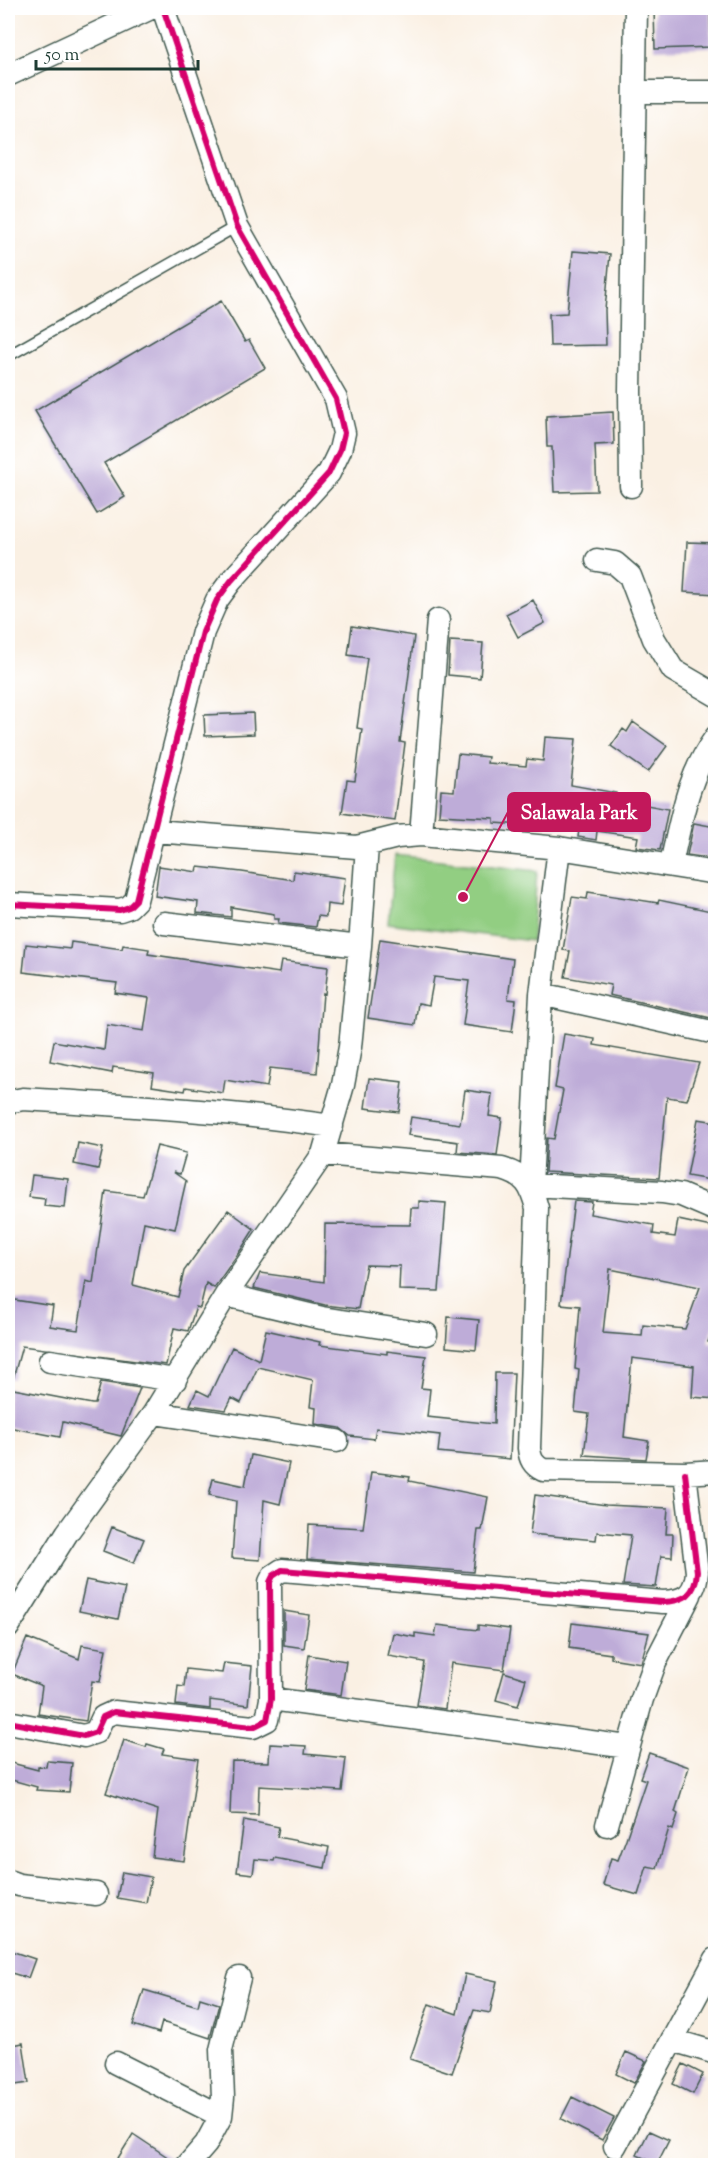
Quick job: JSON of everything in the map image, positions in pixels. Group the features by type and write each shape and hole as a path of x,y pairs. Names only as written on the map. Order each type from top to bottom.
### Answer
{"street":[{"path":"8,75 151,8"},
{"path":"8,904 120,910 129,907 139,893 184,701 203,632 218,600 231,581 329,473 340,450 344,433 336,399 237,226 163,8"},
{"path":"631,486 630,391 636,8"},
{"path":"636,92 716,92"},
{"path":"597,560 615,563 630,576 654,639 669,665 685,678 716,695"},
{"path":"421,835 438,620"},
{"path":"671,864 690,782 699,760 716,737"},
{"path":"154,831 348,847 367,846 397,837 421,835 559,848 671,864 716,873"},
{"path":"8,1627 67,1533 154,1413 226,1295 323,1154 343,1085 350,1047 367,846"},
{"path":"559,848 541,994 531,1185 537,1208 529,1448 532,1463 543,1470 685,1473 716,1471"},
{"path":"164,922 360,946"},
{"path":"541,994 716,1033"},
{"path":"8,1102 23,1100 171,1107 332,1126"},
{"path":"323,1154 502,1169 520,1174 531,1185 662,1191 681,1195 716,1210"},
{"path":"226,1295 322,1318 426,1335"},
{"path":"50,1361 175,1380"},
{"path":"154,1413 336,1441"},
{"path":"607,1825 628,1747 655,1663 696,1585 697,1572 685,1473"},
{"path":"8,1722 84,1736 96,1732 104,1717 114,1712 253,1727 267,1720 271,1699 270,1582 273,1576 282,1570 663,1602 681,1601 690,1595"},
{"path":"271,1699 628,1747"},
{"path":"8,1881 19,1885 96,1894"},
{"path":"615,2146 716,1959"},
{"path":"187,2166 206,2144 220,2116 223,2097 221,2050 239,1978"},
{"path":"672,2040 716,2053"},
{"path":"116,2062 220,2116"}],"lane":[{"path":"8,356 237,226"}],"green space":[{"path":"395,855 537,871 532,941 388,923"}],"building":[{"path":"654,8 710,8 711,47 655,49"},
{"path":"573,251 610,254 605,310 606,345 550,346 549,314 567,313"},
{"path":"221,301 245,342 249,340 265,368 104,463 125,497 97,514 35,411"},
{"path":"613,412 614,444 595,445 597,491 554,492 552,447 547,447 546,416"},
{"path":"687,542 716,543 716,594 684,592"},
{"path":"533,600 545,623 518,637 506,614"},
{"path":"352,626 414,636 400,742 405,743 395,821 342,813 347,780 355,781 362,729 357,728 367,658 348,655"},
{"path":"450,641 483,643 480,678 448,675"},
{"path":"253,713 254,734 205,736 204,715"},
{"path":"633,722 667,746 648,772 611,746 623,729 627,732"},
{"path":"545,737 576,739 571,785 616,793 615,799 668,809 660,850 636,847 638,837 597,831 596,840 578,837 579,830 527,823 527,825 494,823 494,818 439,815 441,790 454,791 458,754 488,757 487,763 526,766 527,759 543,761"},
{"path":"694,823 716,827 715,859 687,855"},
{"path":"159,866 197,872 198,867 293,880 294,871 345,878 341,906 327,904 326,917 318,916 316,927 278,923 279,919 274,919 274,914 231,907 231,917 197,913 198,902 155,896"},
{"path":"588,892 658,903 659,900 716,912 716,997 711,1018 609,995 611,985 565,977 570,951 563,950 572,897 587,899"},
{"path":"380,939 513,959 508,999 516,1000 512,1032 463,1025 469,981 434,977 429,1005 418,1003 415,1025 368,1018"},
{"path":"71,942 122,949 123,945 149,949 148,954 279,973 281,961 328,967 325,994 323,993 317,1073 270,1068 267,1087 225,1080 223,1093 186,1087 185,1091 152,1086 154,1073 113,1067 112,1073 50,1061 54,1041 104,1050 107,1025 144,1031 149,998 115,993 117,983 23,972 26,944 70,949"},
{"path":"564,1034 595,1039 594,1045 699,1063 687,1100 667,1097 659,1178 545,1172 547,1138 554,1139 563,1090 555,1088"},
{"path":"369,1078 403,1082 399,1112 365,1108"},
{"path":"465,1090 492,1094 489,1116 502,1118 497,1155 457,1152 458,1142 408,1135 411,1117 460,1124"},
{"path":"698,1119 716,1122 716,1181 687,1176"},
{"path":"78,1143 103,1148 98,1169 74,1164"},
{"path":"157,1146 186,1153 180,1174 173,1172 186,1181 175,1229 144,1222 133,1285 178,1297 184,1271 228,1210 254,1229 242,1248 214,1288 206,1283 200,1308 196,1307 188,1331 174,1328 166,1365 22,1346 13,1379 8,1378 8,1299 53,1306 50,1326 78,1330 86,1281 93,1283 106,1191 143,1196"},
{"path":"32,1175 68,1179 65,1208 44,1206 45,1199 29,1197"},
{"path":"419,1201 446,1203 439,1291 399,1290 400,1266 366,1265 358,1309 325,1305 254,1288 260,1273 324,1282 325,1224 410,1225 411,1208 419,1208"},
{"path":"574,1201 592,1202 590,1214 654,1225 653,1234 675,1237 678,1220 716,1228 716,1322 708,1342 716,1343 716,1399 692,1397 694,1366 632,1358 624,1437 649,1441 646,1459 584,1455 589,1414 575,1412 579,1370 575,1369 580,1306 561,1304","holes":["610,1269 700,1287 685,1329 643,1325 642,1336 603,1333"]},
{"path":"448,1317 479,1320 476,1350 446,1347"},
{"path":"266,1330 320,1342 319,1345 387,1354 387,1351 426,1356 421,1388 430,1389 427,1417 494,1424 495,1373 514,1373 510,1459 438,1452 440,1435 376,1428 374,1439 350,1436 340,1428 315,1424 316,1408 310,1407 313,1380 258,1367 241,1403 232,1398 226,1410 190,1405 197,1390 209,1396 232,1347 259,1360"},
{"path":"101,1382 140,1388 121,1436 63,1422 60,1437 8,1427 8,1388 95,1404"},
{"path":"251,1455 289,1463 280,1504 264,1500 260,1560 232,1558 236,1501 209,1495 213,1479 245,1486"},
{"path":"371,1472 410,1477 409,1481 488,1497 482,1530 478,1530 473,1572 307,1559 309,1525 363,1528"},
{"path":"535,1495 606,1505 668,1508 666,1534 673,1534 672,1557 661,1556 656,1587 623,1585 631,1535 597,1532 596,1540 530,1534"},
{"path":"112,1527 144,1539 134,1563 103,1551"},
{"path":"86,1580 125,1588 118,1619 79,1611"},
{"path":"284,1611 309,1615 304,1648 284,1645"},
{"path":"572,1623 649,1633 641,1663 611,1658 611,1654 569,1648"},
{"path":"437,1625 478,1630 478,1625 510,1629 504,1670 451,1663 445,1709 417,1705 424,1662 388,1656 393,1633 415,1637 415,1633 435,1636"},
{"path":"27,1638 79,1659 82,1645 106,1649 100,1682 92,1681 86,1721 38,1714 42,1686 12,1674"},
{"path":"309,1655 346,1661 341,1695 304,1690"},
{"path":"224,1663 252,1666 248,1705 210,1700 210,1709 176,1705 178,1686 184,1687 186,1669 222,1673"},
{"path":"504,1672 526,1679 518,1706 496,1700"},
{"path":"124,1740 146,1747 147,1744 164,1749 162,1754 198,1759 184,1861 152,1857 158,1810 106,1793"},
{"path":"270,1744 306,1746 305,1754 346,1758 342,1791 259,1786 258,1815 230,1814 232,1761 269,1762"},
{"path":"649,1753 689,1767 675,1812 678,1814 673,1830 669,1828 657,1868 647,1866 638,1895 603,1885 611,1858 618,1860 626,1839 646,1780 640,1778"},
{"path":"47,1761 72,1763 69,1792 36,1790 37,1787 8,1779 8,1762 38,1770 38,1766 46,1767"},
{"path":"244,1820 279,1827 277,1837 329,1847 325,1868 275,1858 274,1861 255,1859 253,1874 237,1872"},
{"path":"122,1872 151,1877 146,1903 117,1898"},
{"path":"8,1950 35,1959 28,1978 8,1972"},
{"path":"465,1974 497,1981 490,2013 474,2010 452,2073 410,2059 429,2004 457,2014"},
{"path":"144,1990 198,2006 200,1998 219,2004 210,2038 162,2022 159,2033 133,2025"},
{"path":"23,2043 29,2083 8,2086 8,2046"},
{"path":"626,2052 646,2061 634,2083 616,2074"},
{"path":"683,2064 703,2074 693,2094 673,2084"},
{"path":"572,2097 614,2118 602,2140 561,2119"},
{"path":"649,2131 669,2140 657,2164 637,2155"},
{"path":"133,2134 175,2162 174,2166 113,2166"}],"cycle path":[{"path":"8,904 120,910 129,907 136,900 203,632 217,600 231,581 329,473 340,450 344,433 336,399 237,226 163,8"},
{"path":"8,1722 84,1736 96,1732 103,1717 114,1712 253,1727 267,1720 271,1699 270,1582 273,1576 282,1570 663,1602 683,1598 694,1586 697,1572 685,1473"}],"place":[{"name":"Salawala Park","path":"463,897"}]}
